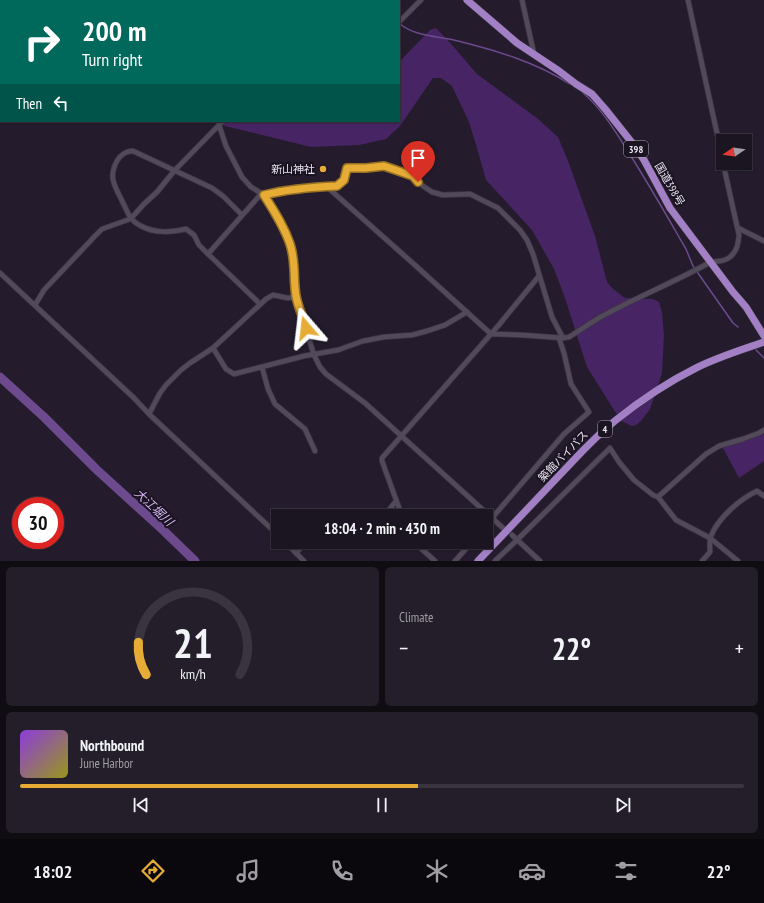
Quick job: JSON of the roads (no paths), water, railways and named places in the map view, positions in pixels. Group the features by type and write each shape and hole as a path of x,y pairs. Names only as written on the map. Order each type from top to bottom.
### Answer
{"highway":[{"path":"0,0 8,0"},
{"name":"国道398号","path":"466,0 517,43 592,94 633,144 644,160 670,208 746,307 764,336"},
{"name":"築館バイパス","path":"478,561 587,446 616,420 661,388 696,368 732,352 764,342"}],"street":[{"path":"401,20 421,0"},
{"path":"522,0 534,54"},
{"path":"688,0 717,134"},
{"path":"35,305 44,290 102,229 130,219 222,122"},
{"path":"219,125 226,146 242,177 251,187 263,194 274,210 285,231 291,246 296,297 314,355 320,367 326,374 365,403 482,509"},
{"path":"242,215 224,196 212,188 133,151 127,152 121,156 113,170 113,182 130,219 142,227 152,231 164,232 186,230 194,236 199,245 260,304"},
{"path":"208,254 242,215 263,194 317,186 337,186 344,180 347,168 384,166 413,176 423,186 432,192 443,195 470,194 498,208 520,230 527,240 533,254 552,317 561,338 571,384 589,412 564,434 493,517"},
{"path":"326,186 491,334 561,338 568,337 607,314 693,272 698,268 711,262 722,262 734,253 738,246 739,236 725,170"},
{"path":"738,228 764,241"},
{"path":"0,273 271,528"},
{"path":"399,509 382,458 491,334 539,276"},
{"path":"149,414 166,385 190,363 213,348 266,299 272,295 288,298 296,297"},
{"path":"213,348 226,369 234,374 347,347 363,341 384,337 412,335 445,325 467,312"},
{"path":"262,367 268,389 275,404 305,429 315,451"},
{"path":"658,497 706,454 719,446 764,431"},
{"path":"495,561 610,448 634,480 653,495 658,497 676,520 710,538 738,561"},
{"path":"702,561 710,552 710,538 716,527 730,510 749,494 757,491 764,496"},
{"path":"390,509 396,501"},
{"path":"493,519 503,528"},
{"path":"512,535 540,561"},
{"path":"292,549 304,561"},
{"path":"296,553 300,549"},
{"path":"422,549 435,561"},
{"path":"455,561 466,549"}],"waterway":[{"path":"400,24 420,34 458,41 516,58 543,69 570,84"},
{"path":"583,93 601,112 626,148 686,249 693,266 733,323 738,327"},
{"path":"756,350 764,358"},
{"name":"大江堀川","path":"0,377 44,417 95,468"},
{"name":"大江堀川","path":"97,470 195,561"}],"place":[{"name":"新山神社","path":"323,169"}]}
